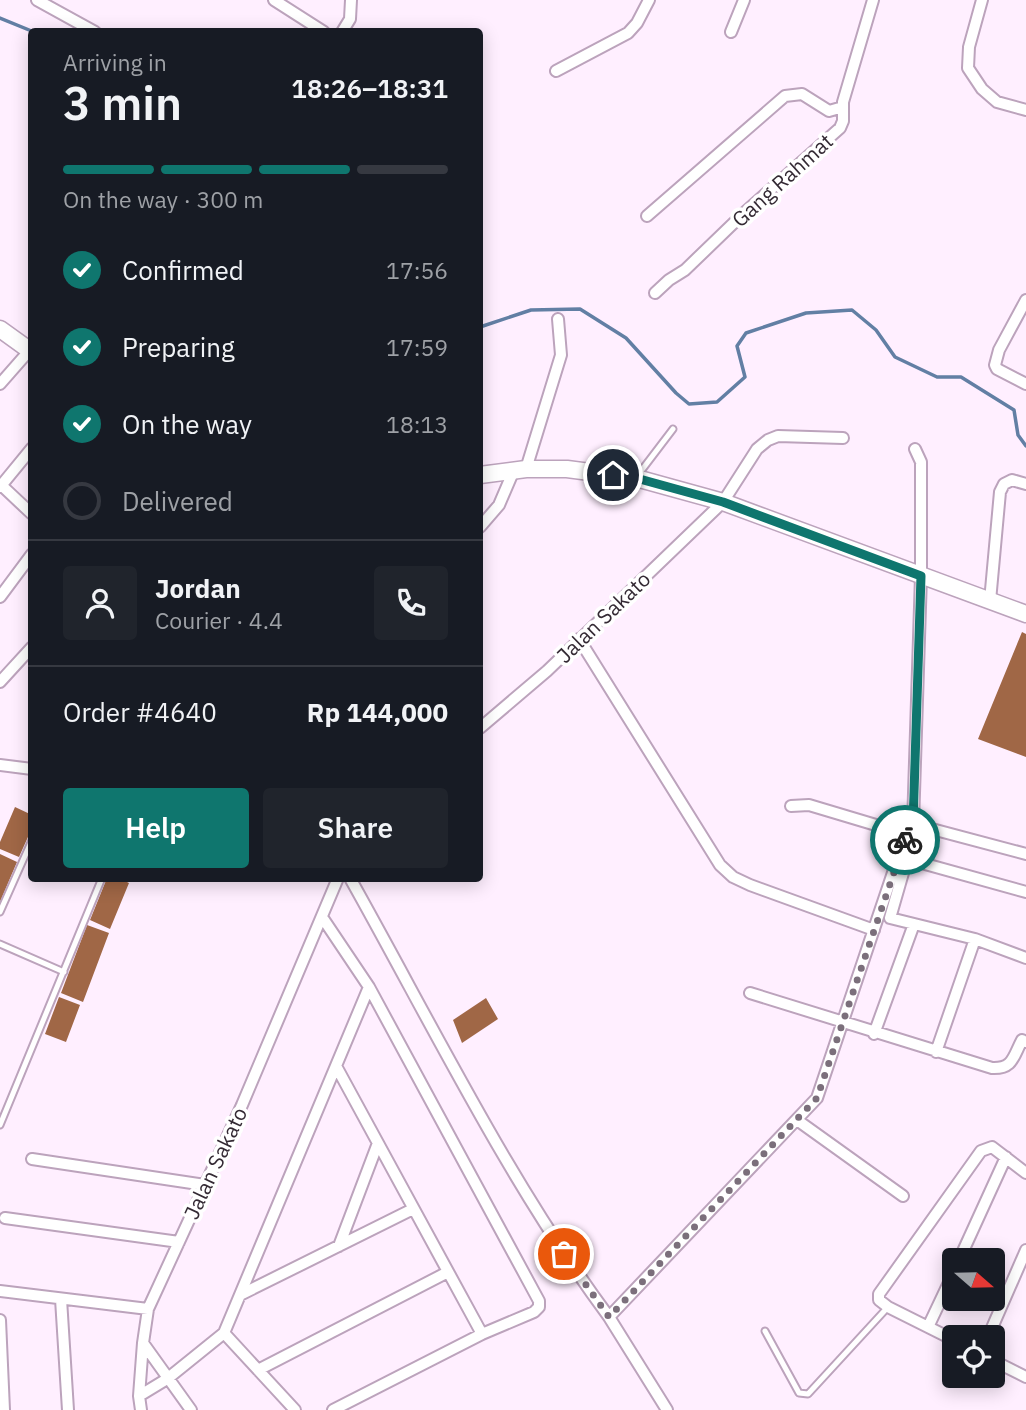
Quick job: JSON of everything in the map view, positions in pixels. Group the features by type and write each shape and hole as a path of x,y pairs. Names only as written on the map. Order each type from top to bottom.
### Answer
{"main road":[{"path":"0,329 28,350"},
{"path":"483,475 520,470 567,469 636,478 723,502 1026,614"}],"street":[{"path":"37,0 88,28"},
{"path":"274,0 318,28"},
{"path":"345,28 351,19 351,0"},
{"path":"556,71 628,33 637,23 649,0"},
{"path":"731,32 744,0"},
{"name":"Gang Rahmat","path":"656,293 669,279 685,270 743,214 841,128 844,121 843,107 873,0"},
{"path":"982,0 969,47 968,68 982,89 997,102 1026,110"},
{"path":"647,216 785,96 802,94 829,111 843,107"},
{"path":"1026,300 995,359 997,369 1026,384"},
{"path":"483,524 499,505 520,470 561,355 558,319"},
{"path":"0,384 28,354"},
{"name":"Jalan Sakato","path":"483,725 547,671 723,502 752,456 768,440 778,436 843,438"},
{"path":"609,1317 817,1098 910,829 921,576 921,461 915,449"},
{"path":"28,453 0,486 28,510"},
{"path":"990,601 1000,492 1004,484 1012,480 1026,484"},
{"path":"0,597 28,559"},
{"path":"579,639 720,865 733,877 750,886 874,930"},
{"path":"0,682 28,651"},
{"path":"0,765 28,768"},
{"path":"791,806 809,805 1026,854"},
{"path":"1026,892 907,859 890,918 975,939 1026,958"},
{"name":"Jalan Sakato","path":"141,1410 139,1396 148,1309 205,1185 336,882"},
{"path":"352,882 524,1190 667,1410"},
{"path":"322,916 369,986 539,1301 539,1307 534,1312 482,1334 333,1410"},
{"path":"874,1034 914,925"},
{"path":"936,1052 975,939"},
{"path":"139,1396 167,1379 224,1333 369,986"},
{"path":"750,993 874,1034 992,1068 1003,1069 1009,1065 1025,1038"},
{"path":"335,1066 482,1334"},
{"path":"797,1120 903,1196"},
{"path":"339,1246 378,1143"},
{"path":"942,1334 888,1307 879,1300 879,1294 981,1151 992,1147 1026,1173"},
{"path":"964,1248 1006,1157"},
{"path":"32,1160 205,1185"},
{"path":"240,1295 413,1209"},
{"path":"5,1218 179,1242"},
{"path":"993,1325 1026,1250"},
{"path":"258,1370 448,1272"},
{"path":"0,1291 148,1309"},
{"path":"928,1327 942,1297"},
{"path":"61,1299 68,1410"},
{"path":"0,1320 4,1410"},
{"path":"224,1333 295,1410"},
{"path":"143,1343 191,1410"},
{"path":"1005,1366 1026,1377"}],"lane":[{"path":"636,478 673,429"},
{"path":"0,912 28,849"},
{"path":"0,1125 100,882"},
{"path":"0,944 64,972"},
{"path":"765,1331 799,1393 808,1394 888,1307"}],"building":[{"path":"1022,632 1026,634 1026,757 978,739"},
{"path":"15,807 28,813 28,837 19,857 0,849 0,842"},
{"path":"0,854 17,862 0,902"},
{"path":"105,882 129,883 110,929 90,920"},
{"path":"87,925 109,933 83,1002 61,993"},
{"path":"59,997 80,1005 66,1042 45,1034"},
{"path":"486,998 498,1019 462,1043 453,1020"}],"waterway":[{"path":"0,18 28,30"},
{"path":"483,326 531,310 580,309 626,338 689,404 717,402 745,377 737,346 746,333 806,313 852,310 876,330 895,357 937,377 961,377 1014,410 1018,435 1026,446"}],"way so far":[{"path":"564,1254 609,1317 817,1098 905,840"}],"route":[{"path":"613,475 636,478 723,502 921,576 913,824 905,840"}]}
